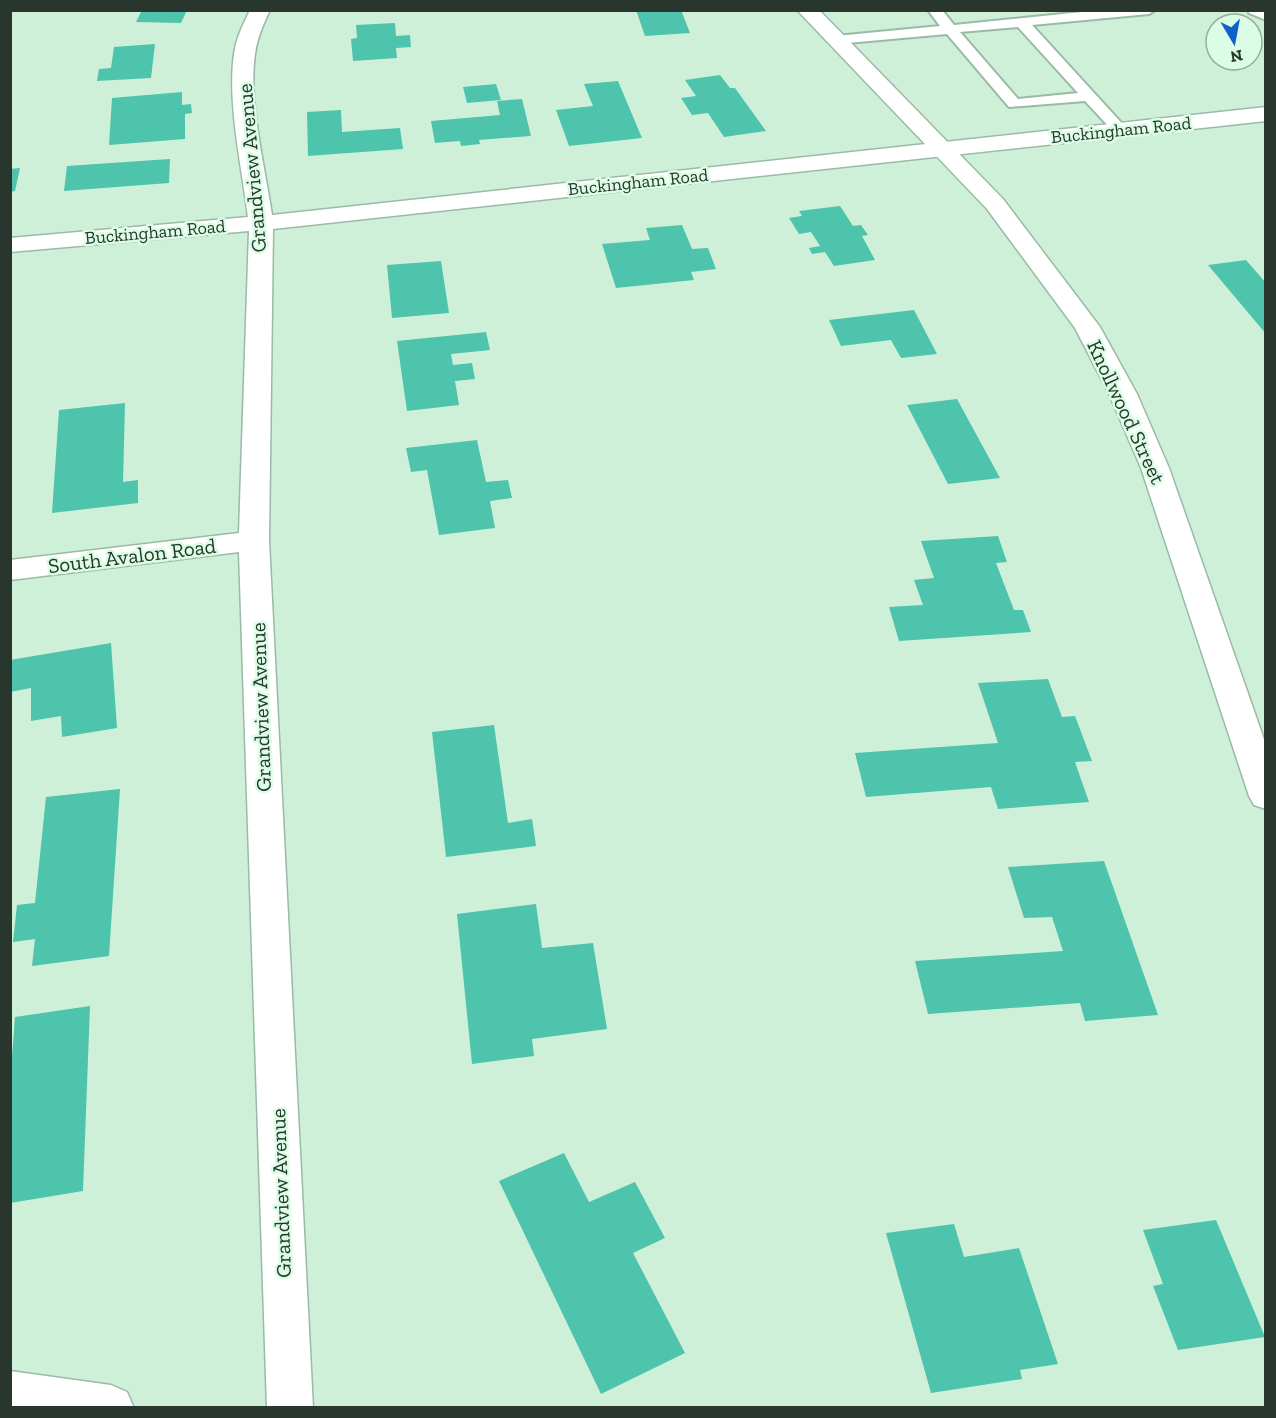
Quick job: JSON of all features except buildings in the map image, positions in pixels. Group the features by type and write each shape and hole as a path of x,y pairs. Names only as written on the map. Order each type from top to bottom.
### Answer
{"street":[{"name":"Grandview Avenue","path":"260,10 249,33 244,66 244,100 261,223 254,542 290,1407"},
{"name":"Knollwood Street","path":"807,10 995,204 1087,327 1123,394 1155,468 1266,796"},
{"name":"Buckingham Road","path":"10,244 261,223 1266,114"},
{"name":"South Avalon Road","path":"10,570 254,542"},
{"path":"10,1394 111,1407"}],"lane":[{"path":"934,10 1014,105 1088,96"},
{"path":"836,39 1023,24 1149,10"},
{"path":"1254,10 1266,16"},
{"path":"1023,24 1119,129"}]}
